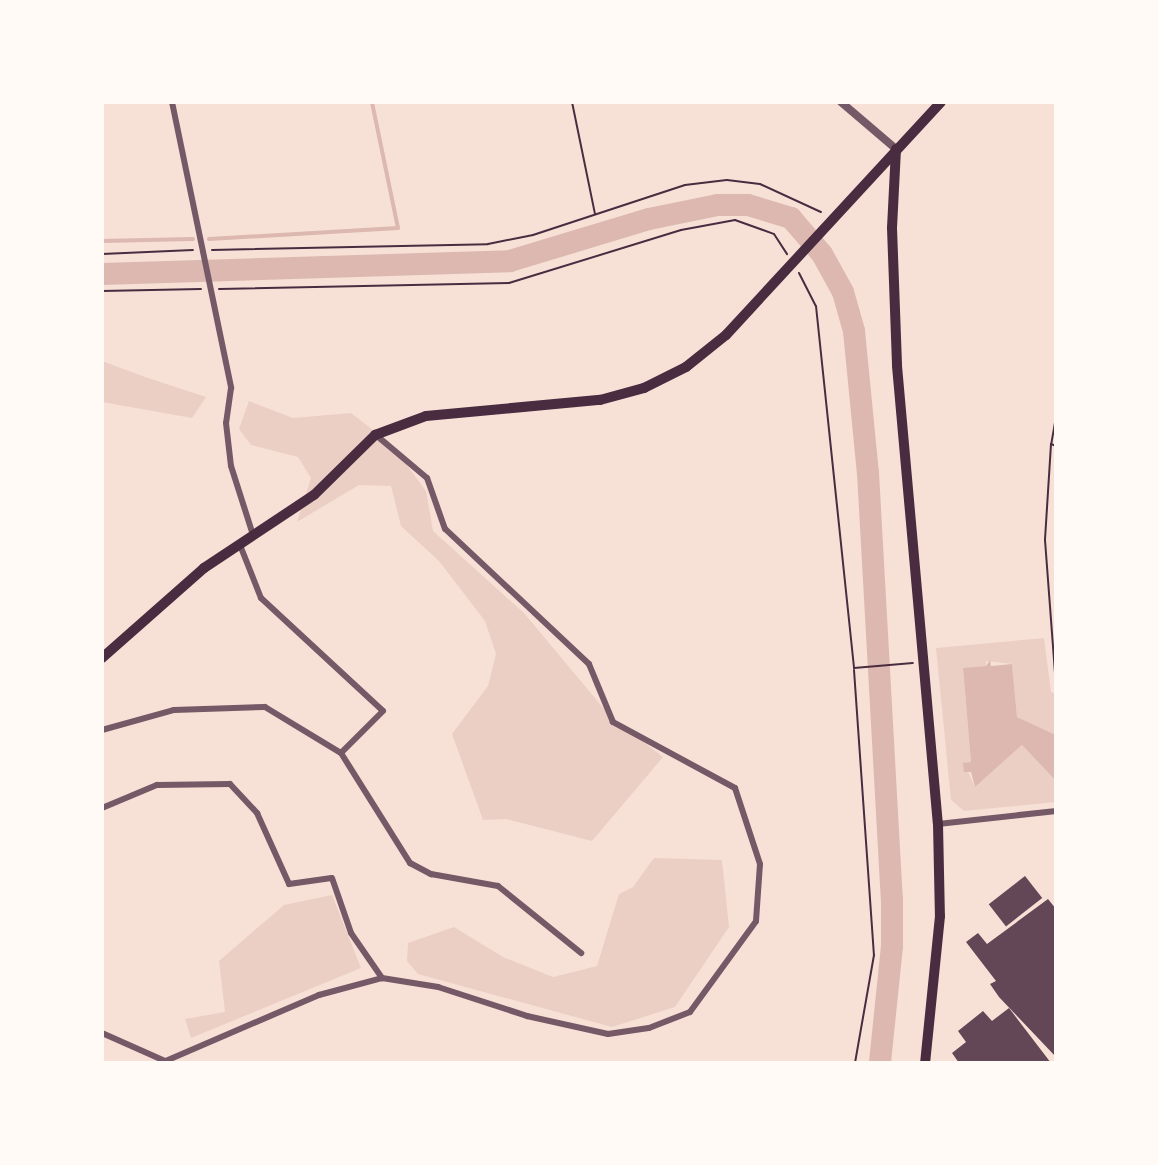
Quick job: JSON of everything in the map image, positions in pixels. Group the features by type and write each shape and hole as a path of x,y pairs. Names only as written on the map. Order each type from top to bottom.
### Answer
{"main road":[{"path":"102,658 204,568 314,495 375,435 426,416 600,400 644,388 686,367 726,335 941,102"},
{"path":"896,149 892,228 897,366 938,824 940,916 925,1063"}],"street":[{"path":"172,102 231,388 226,423 231,466 253,535"},
{"path":"841,102 896,149"},
{"path":"102,1033 163,1062 319,995 382,978 438,987 527,1016 608,1034 672,1022 690,1012 756,921 760,864 728,780 613,722 589,664 445,529 427,478 375,435"},
{"path":"240,545 261,598 383,711 341,753"},
{"path":"102,730 174,710 265,707 341,753 410,863 431,874 498,886 581,953"},
{"path":"102,808 157,785 230,784 257,813 289,884 332,878 351,933 382,978"},
{"path":"938,824 1056,811"}],"path":[{"path":"572,102 595,215"},
{"path":"102,254 202,249 488,244 595,215 685,185 727,180 760,184 829,222"},
{"path":"102,291 509,283 681,230 735,220 774,234 795,258 816,306 854,668 874,955 855,1063"},
{"path":"1056,417 1051,444 1045,540 1056,688"},
{"path":"1051,444 1056,446"},
{"path":"854,668 922,662"}],"shaded area":[{"path":"102,361 206,397 192,418 102,402"},
{"path":"249,401 293,418 351,413 391,444 426,491 433,531 524,613 610,716 663,757 592,841 506,819 483,820 452,734 488,686 496,654 485,621 439,561 401,526 391,486 359,485 297,522 311,478 298,457 251,445 239,429"},
{"path":"1044,638 1051,692 1056,694 1056,735 1017,717 1012,664 986,661 986,666 963,669 971,762 964,763 975,787 1022,745 1056,781 1056,802 964,811 951,800 936,648"},
{"path":"990,660 991,666 1012,664 1017,717 1056,735 1056,781 1022,745 975,787 971,772 964,772 963,763 971,762 963,668 986,666"},
{"path":"654,858 722,860 729,927 675,1007 612,1027 418,974 407,961 408,943 454,927 503,957 553,977 597,966 619,894 633,887"},
{"path":"332,895 361,968 191,1038 185,1019 225,1012 219,961 284,905"}],"building":[{"path":"1025,876 1042,898 1006,926 989,904"},
{"path":"1048,899 1056,909 1056,1057 999,997 990,984 996,981 966,942 978,933 987,944"},
{"path":"1009,1008 1051,1063 959,1063 952,1053 966,1042 958,1031 983,1011 992,1021"}],"waterway":[{"path":"209,239 398,228 372,102"},
{"path":"102,274 510,261 649,219 718,205 748,205 791,218 822,254 843,292 854,331 868,473 892,899 892,946 880,1063"},
{"path":"102,241 193,239"}]}
